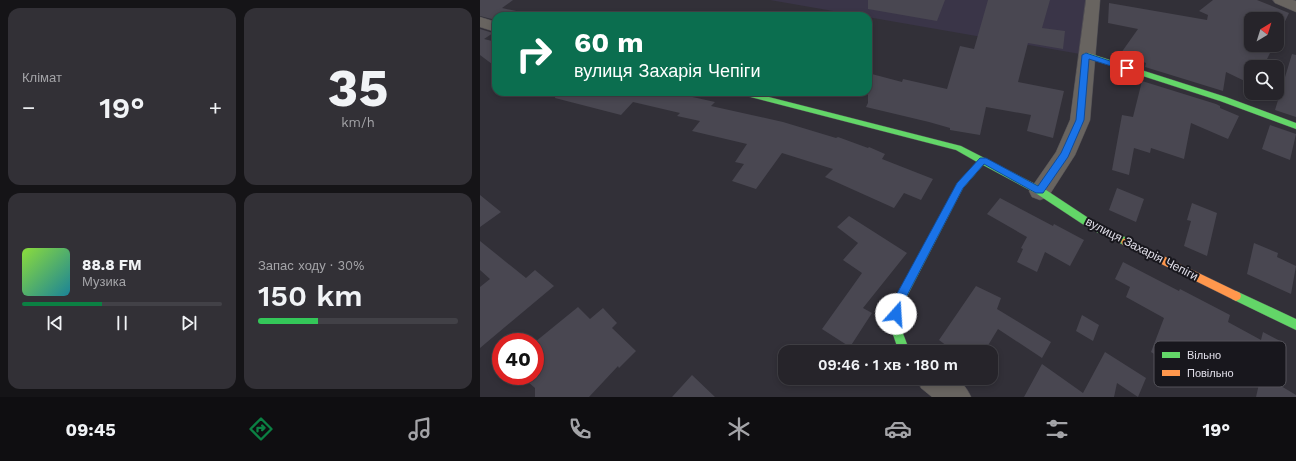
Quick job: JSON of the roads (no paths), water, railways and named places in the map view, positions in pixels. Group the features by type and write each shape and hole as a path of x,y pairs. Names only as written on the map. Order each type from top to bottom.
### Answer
{"street":[{"path":"1040,191 1065,155 1080,120 1093,0"},
{"path":"1280,0 1296,7"},
{"path":"480,22 492,26"},
{"path":"1086,55 1224,99 1296,126"},
{"name":"вулиця Захарія Чепіги","path":"755,96 958,148 1040,191 1093,226 1296,325"},
{"path":"902,345 894,323 897,305 960,186 983,160"},
{"path":"940,385 956,397"}]}
